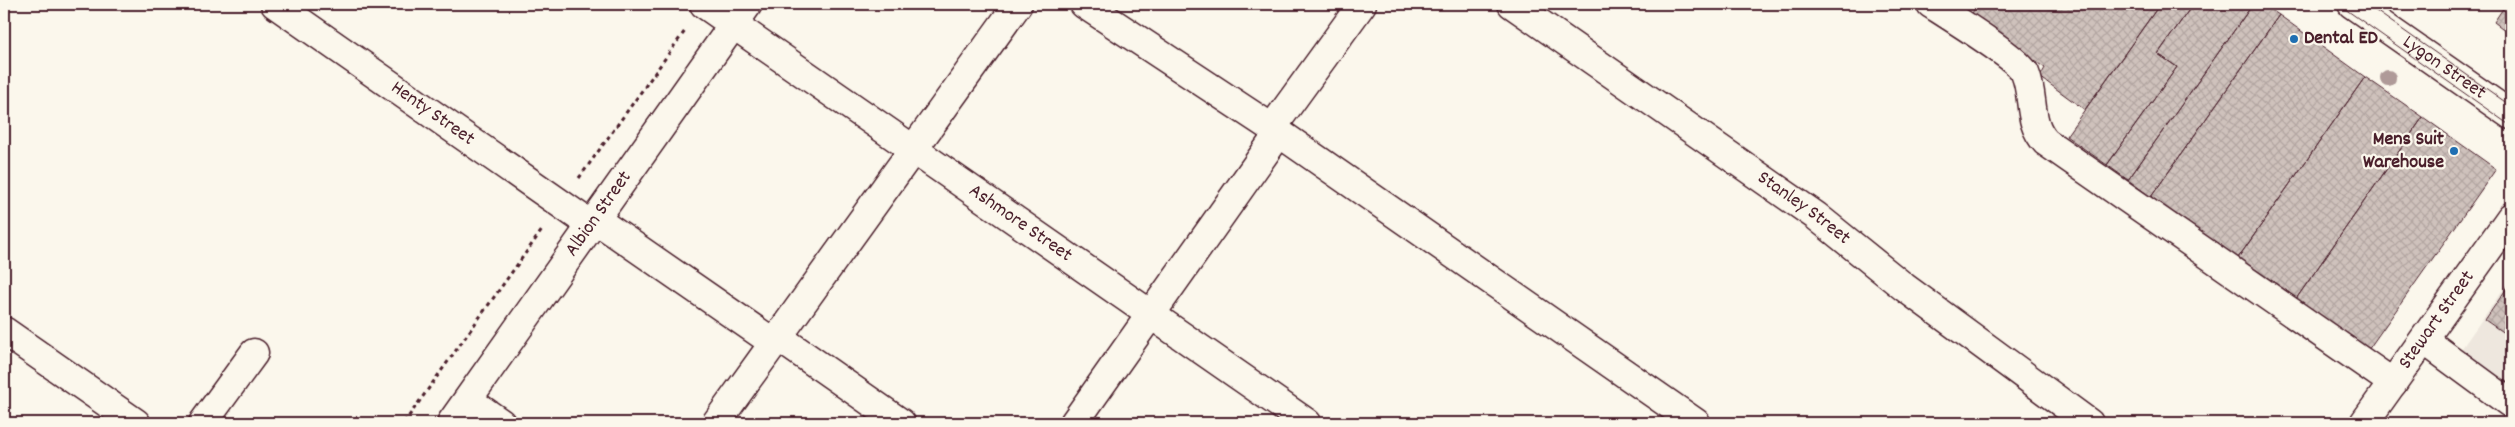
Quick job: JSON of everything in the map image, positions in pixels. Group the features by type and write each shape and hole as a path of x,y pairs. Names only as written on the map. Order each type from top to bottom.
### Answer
{"street":[{"name":"Henty Street","path":"275,4 593,222 776,340 900,423"},
{"name":"Ashmore Street","path":"704,4 740,14 914,148 1308,423"},
{"path":"716,423 1018,4"},
{"path":"1084,4 1276,130 1696,423"},
{"path":"1074,423 1362,4"},
{"name":"Stanley Street","path":"1512,4 1816,216 1904,287 2089,423"},
{"path":"1931,4 2021,66 2026,79 2034,126 2046,142 2393,383"},
{"name":"Lygon Street","path":"2352,4 2511,115"},
{"name":"Albion Street","path":"451,423 740,14"},
{"name":"Stewart Street","path":"2364,423 2511,217"},
{"path":"4,331 136,423"},
{"path":"2424,340 2511,404"},
{"path":"203,423 254,353"},
{"path":"468,400 501,423"}],"shaded area":[{"path":"2511,278 2511,397 2455,358"}],"building":[{"path":"1978,4 2160,4 2085,110 2040,77 2045,68 1970,16"},
{"path":"2160,4 2193,4 2158,54 2177,67 2107,165 2066,136"},
{"path":"2193,4 2253,4 2128,180 2107,165 2177,67 2158,54"},
{"path":"2253,4 2262,4 2279,15 2151,197 2128,180"},
{"path":"2499,4 2511,4 2510,34 2494,22 2504,7"},
{"path":"2279,15 2365,77 2238,258 2151,197"},
{"path":"2365,77 2423,117 2296,299 2238,258"},
{"path":"2423,117 2496,169 2368,350 2296,299"},
{"path":"2511,282 2511,338 2485,320"}],"tram line":[{"path":"2338,4 2511,126"},
{"path":"2366,4 2511,106"}],"place":[{"name":"Dental ED","path":"2294,39"},
{"name":"Mens Suit Warehouse","path":"2454,151"}]}
